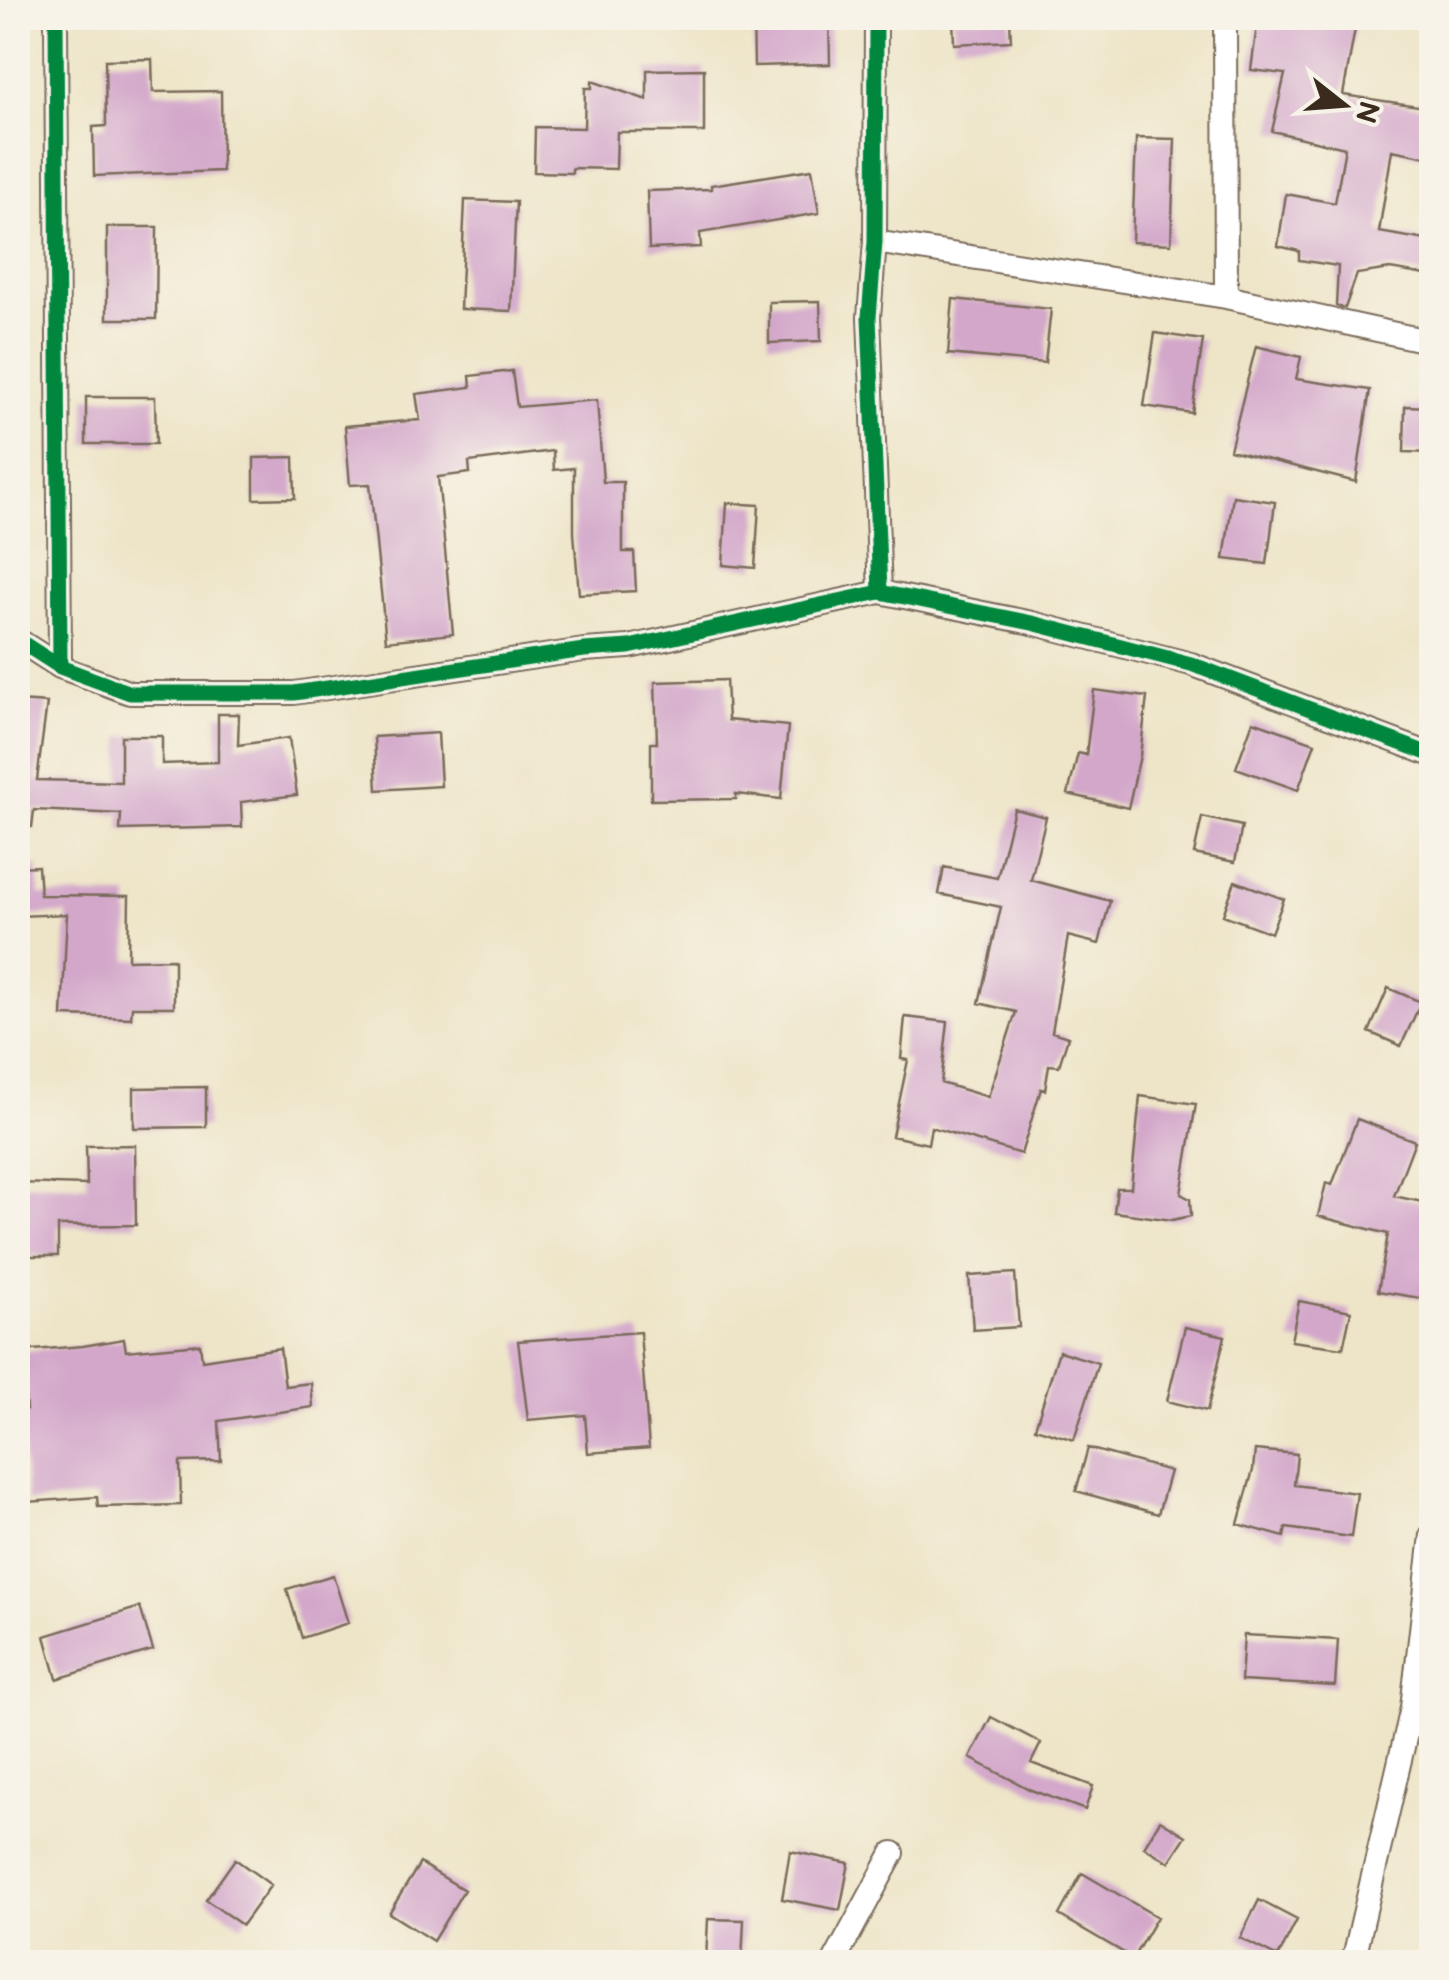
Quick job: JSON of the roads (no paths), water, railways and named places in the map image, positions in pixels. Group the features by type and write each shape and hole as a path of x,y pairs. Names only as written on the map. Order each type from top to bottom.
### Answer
{"street":[{"path":"56,18 60,667"},
{"path":"876,18 875,242 869,318 880,592"},
{"path":"1224,18 1226,297"},
{"path":"875,242 1226,297 1432,342"},
{"path":"18,640 60,667 130,694 294,693 629,646 880,592 1032,623 1191,664 1432,756"},
{"path":"1353,1962 1412,1708 1432,1535"},
{"path":"834,1962 893,1853"}]}
